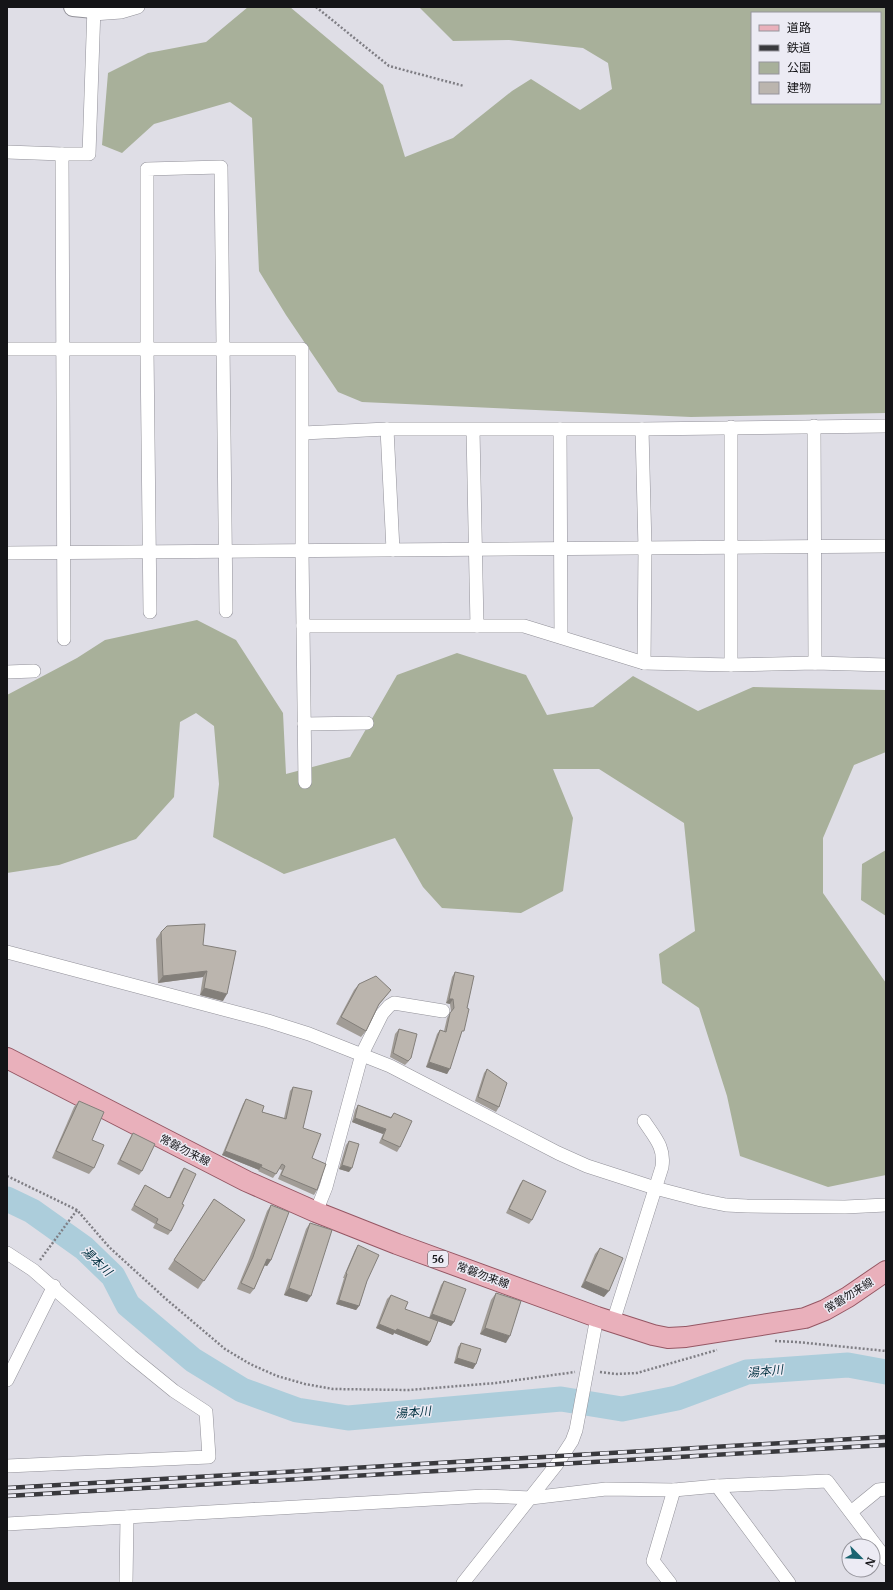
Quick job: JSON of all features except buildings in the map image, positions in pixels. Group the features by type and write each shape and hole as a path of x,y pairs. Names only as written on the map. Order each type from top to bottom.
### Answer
{"main road":[{"name":"常磐勿来線","path":"7,1058 246,1181 316,1212 397,1244 653,1335 668,1338 686,1337 805,1318 837,1304 886,1271"}],"street":[{"path":"73,7 121,12 138,7"},
{"path":"7,152 89,154 94,10"},
{"path":"62,154 64,640"},
{"path":"150,612 147,350 147,169 221,167 226,611"},
{"path":"7,349 302,349 302,551 305,782"},
{"path":"814,426 815,664"},
{"path":"303,433 387,429 642,429 886,426"},
{"path":"731,427 731,665"},
{"path":"387,429 392,550"},
{"path":"560,429 561,638"},
{"path":"642,429 645,548 644,663"},
{"path":"473,430 474,550 477,626"},
{"path":"7,553 886,546"},
{"path":"303,626 524,626 644,663 731,665 886,665"},
{"path":"7,672 34,671"},
{"path":"304,724 367,723"},
{"path":"8,954 268,1021 310,1034 390,1066 558,1154 587,1166 655,1188 726,1205 845,1208 886,1205"},
{"path":"316,1212 326,1187 362,1054 382,1014 394,1003 442,1011"},
{"path":"463,1583 557,1464 572,1440 576,1430 586,1372 662,1167 662,1150 644,1121"},
{"path":"7,1253 34,1270 54,1286 131,1356 174,1391 206,1412 209,1457 7,1466"},
{"path":"7,1380 54,1286"},
{"path":"7,1524 484,1496 531,1498 606,1489 674,1490 717,1486 827,1481 886,1559"},
{"path":"717,1486 789,1583"},
{"path":"851,1512 878,1490 886,1489"},
{"path":"670,1583 653,1561 674,1490"},
{"path":"126,1583 127,1517"}],"path":[{"path":"316,7 389,66 464,86"},
{"path":"7,1176 77,1210 109,1247 166,1299 225,1349 250,1364 277,1376 304,1384 333,1389 410,1390 496,1383 586,1372 617,1374 637,1373 721,1349"},
{"path":"38,1264 77,1210"},
{"path":"767,1341 797,1342 886,1352"}],"green space":[{"path":"248,7 290,7 383,85 405,157 453,138 512,91 531,79 580,110 612,89 608,63 583,48 509,40 453,41 419,7 886,7 886,413 691,417 362,402 338,392 286,315 259,271 252,118 230,102 154,124 122,153 102,145 108,73 148,53 206,42"},
{"path":"197,620 236,640 283,713 286,774 350,757 397,675 457,653 526,675 547,715 593,707 633,676 698,711 753,687 886,690 886,752 854,765 823,838 823,893 886,983 886,1175 828,1187 740,1156 727,1096 699,1008 662,983 659,954 695,931 684,823 599,769 553,769 573,818 563,891 521,913 442,908 423,887 395,838 284,874 213,837 219,784 214,726 196,713 180,722 174,797 136,839 59,865 7,873 7,695 77,658 105,640"},
{"path":"886,850 886,916 861,900 862,864"}],"waterway":[{"name":"湯本川","path":"7,1199 32,1211 84,1248 113,1276 128,1305 193,1360 242,1390 297,1410 348,1418 561,1399 622,1409 677,1398 747,1372 848,1365 886,1372"}],"railway":[{"path":"7,1488 886,1437"},
{"path":"7,1496 886,1445"}]}
